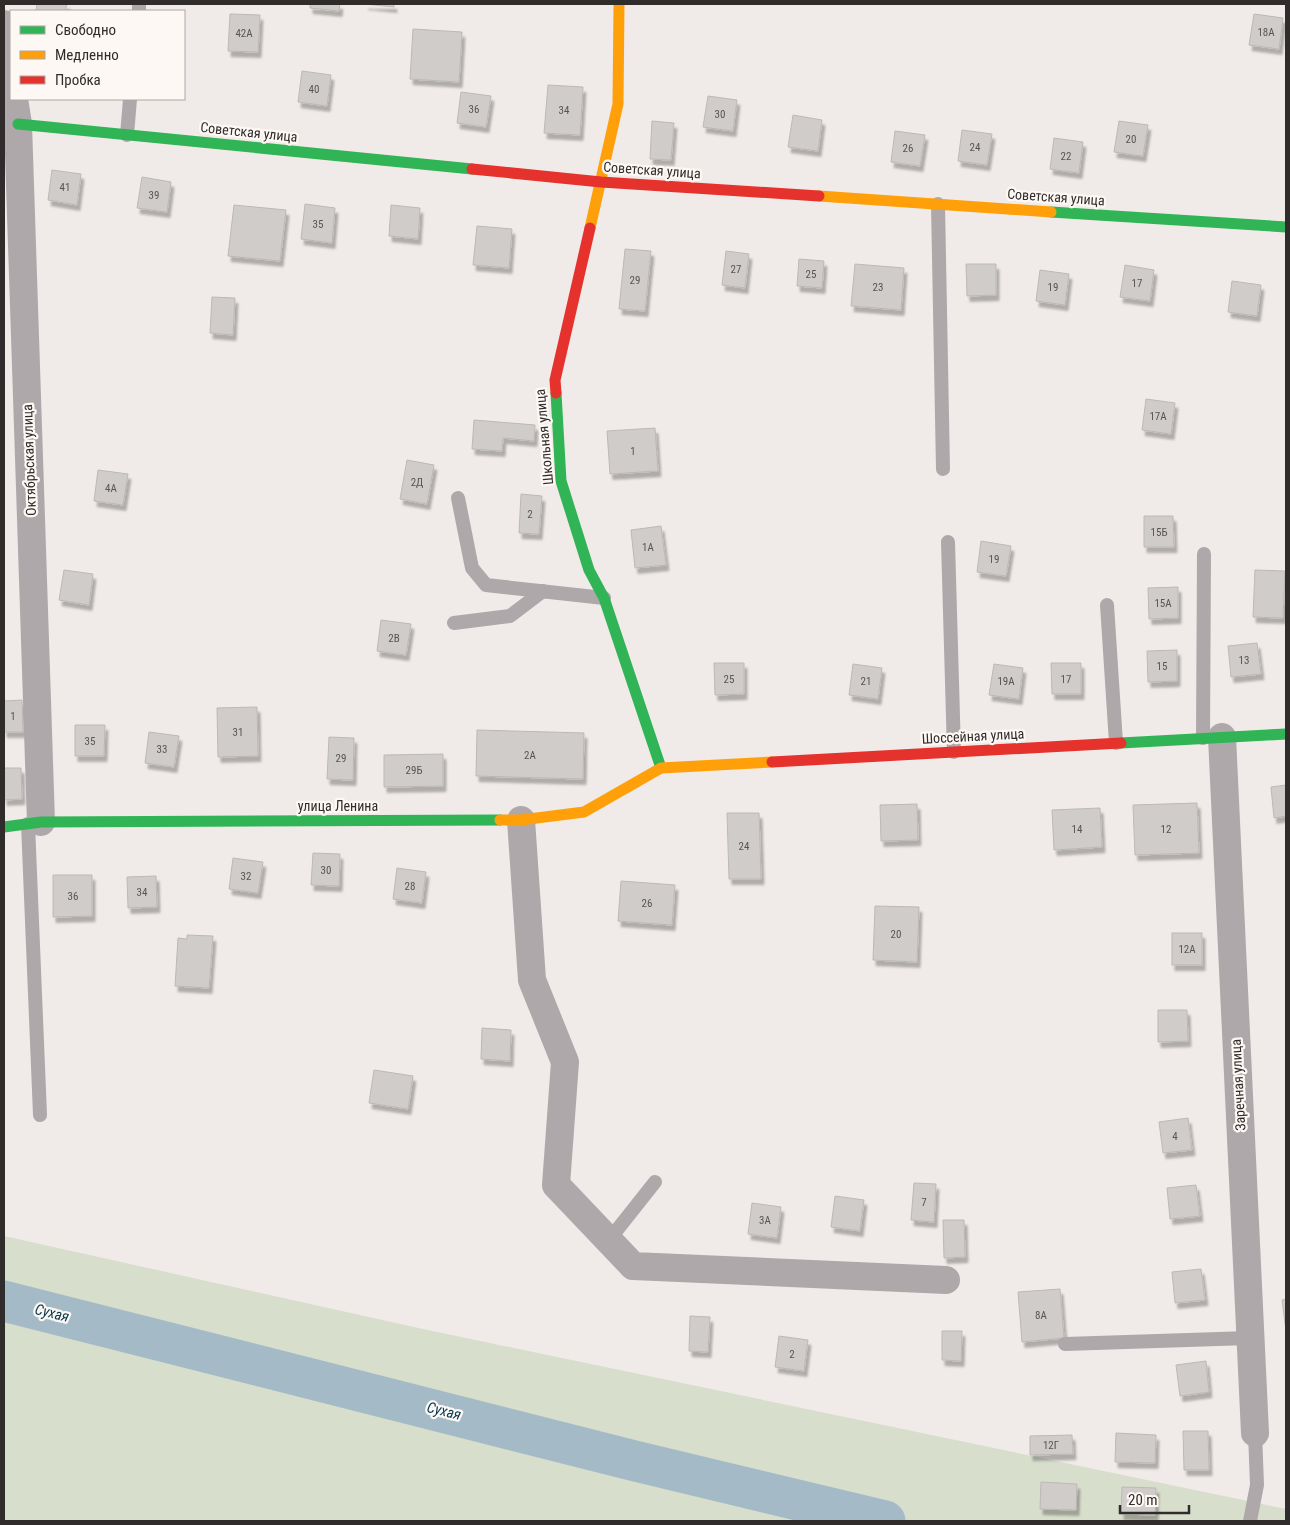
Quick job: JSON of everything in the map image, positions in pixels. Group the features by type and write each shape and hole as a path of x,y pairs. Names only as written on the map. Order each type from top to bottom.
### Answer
{"street":[{"name":"Школьная улица","path":"619,4 618,104 555,380 561,481 589,570 604,598 661,768"},
{"path":"4,24 10,70"},
{"name":"Советская улица","path":"13,129 127,135 601,182 1286,227"},
{"name":"Октябрьская улица","path":"13,129 34,823"},
{"name":"Шоссейная улица","path":"661,768 1286,734"},
{"name":"Заречная улица","path":"1213,738 1254,1433"},
{"name":"улица Ленина","path":"4,827 34,823 521,820 584,812 661,768"},
{"path":"521,820 532,980 565,1062 556,1184 633,1266 946,1280"}],"lane":[{"path":"127,135 130,100"},
{"path":"938,204 943,469"},
{"path":"458,498 472,568 486,585 604,598"},
{"path":"948,542 954,752"},
{"path":"1204,554 1213,738"},
{"path":"454,623 510,616 543,591"},
{"path":"1107,605 1116,743"},
{"path":"34,823 40,1115"},
{"path":"609,1240 655,1182"},
{"path":"1065,1344 1249,1338"},
{"path":"1250,1521 1257,1485 1254,1433"}],"green space":[{"path":"4,1236 423,1329 1286,1509 1286,1521 4,1521"}],"building":[{"path":"37,4 67,4 65,10 36,10"},
{"path":"310,4 340,4 339,11 310,8"},
{"path":"365,4 394,4 394,7"},
{"path":"230,14 260,15 258,52 228,51"},
{"path":"1254,14 1283,18 1279,49 1249,45"},
{"path":"413,29 462,32 459,82 410,79"},
{"path":"302,71 331,75 327,106 298,102"},
{"path":"548,85 583,87 580,135 544,133"},
{"path":"461,92 491,96 486,127 457,123"},
{"path":"708,96 737,100 733,131 703,127"},
{"path":"793,115 822,120 818,151 788,147"},
{"path":"652,121 674,123 671,160 650,159"},
{"path":"1119,121 1148,125 1143,156 1114,152"},
{"path":"962,130 992,134 987,165 958,161"},
{"path":"895,131 925,135 920,166 891,162"},
{"path":"1054,138 1083,142 1079,173 1050,169"},
{"path":"52,170 81,174 77,205 48,200"},
{"path":"142,177 171,182 167,212 137,208"},
{"path":"305,204 335,208 332,243 301,239"},
{"path":"234,205 286,210 280,261 228,256"},
{"path":"391,205 420,208 418,239 389,236"},
{"path":"477,226 512,229 509,268 473,265"},
{"path":"625,249 651,251 645,311 619,309"},
{"path":"726,251 749,254 745,288 722,285"},
{"path":"799,259 824,261 822,288 797,286"},
{"path":"855,264 904,268 901,310 851,306"},
{"path":"966,264 996,264 996,295 967,296"},
{"path":"1125,265 1154,270 1150,301 1120,297"},
{"path":"1040,270 1069,274 1065,305 1036,301"},
{"path":"1232,281 1261,285 1257,316 1228,312"},
{"path":"212,297 235,298 233,335 210,333"},
{"path":"1146,399 1175,403 1171,434 1142,430"},
{"path":"474,420 535,425 534,441 503,438 502,451 472,449"},
{"path":"655,428 658,471 610,474 607,431"},
{"path":"407,460 434,465 427,504 400,499"},
{"path":"98,470 128,474 123,505 94,501"},
{"path":"521,494 542,496 539,534 519,533"},
{"path":"1144,516 1173,516 1174,547 1144,547"},
{"path":"661,526 666,565 635,568 631,530"},
{"path":"981,541 1011,546 1006,576 977,572"},
{"path":"64,570 93,574 89,605 59,600"},
{"path":"1255,570 1285,571 1283,618 1253,617"},
{"path":"1178,587 1178,618 1149,619 1148,588"},
{"path":"381,620 411,624 406,655 377,651"},
{"path":"1257,643 1261,674 1231,677 1228,646"},
{"path":"1177,650 1177,681 1148,682 1147,651"},
{"path":"714,663 744,663 744,694 715,695"},
{"path":"1051,663 1081,663 1081,694 1052,694"},
{"path":"853,664 882,668 878,699 849,695"},
{"path":"994,664 1023,668 1019,699 989,695"},
{"path":"22,700 23,732 4,732 4,701"},
{"path":"257,707 258,756 218,757 217,708"},
{"path":"75,725 105,725 104,756 75,756"},
{"path":"477,730 584,733 583,779 476,776"},
{"path":"149,732 179,736 174,767 145,763"},
{"path":"329,737 354,738 353,780 327,779"},
{"path":"443,754 443,786 384,787 384,755"},
{"path":"4,768 21,768 22,799 4,800"},
{"path":"1286,785 1286,816 1274,818 1271,787"},
{"path":"1197,803 1199,853 1135,855 1133,805"},
{"path":"917,804 918,840 881,841 880,805"},
{"path":"1100,808 1102,847 1054,850 1052,810"},
{"path":"727,813 759,813 761,879 729,879"},
{"path":"313,853 340,854 339,886 311,885"},
{"path":"233,858 263,862 258,893 229,889"},
{"path":"397,868 426,872 422,903 393,899"},
{"path":"53,875 92,875 92,916 53,917"},
{"path":"156,876 157,907 128,908 127,877"},
{"path":"621,881 675,885 672,925 618,921"},
{"path":"875,906 919,907 917,962 873,960"},
{"path":"1172,933 1202,933 1202,965 1172,965"},
{"path":"187,935 213,936 209,988 175,986 178,938 187,939"},
{"path":"1158,1010 1187,1010 1188,1041 1158,1042"},
{"path":"482,1028 511,1030 510,1061 481,1059"},
{"path":"374,1070 413,1076 408,1109 369,1103"},
{"path":"1188,1118 1192,1150 1163,1153 1159,1122"},
{"path":"914,1183 936,1184 934,1222 911,1220"},
{"path":"1196,1185 1200,1216 1170,1219 1167,1188"},
{"path":"835,1196 864,1200 860,1231 831,1227"},
{"path":"752,1203 781,1207 777,1238 748,1234"},
{"path":"943,1220 964,1220 965,1257 944,1258"},
{"path":"1201,1269 1205,1300 1175,1303 1172,1272"},
{"path":"1060,1289 1064,1338 1022,1342 1018,1292"},
{"path":"1286,1299 1286,1331 1282,1300"},
{"path":"690,1316 710,1317 708,1352 689,1351"},
{"path":"942,1331 962,1331 961,1361 942,1360"},
{"path":"779,1336 808,1340 804,1371 775,1367"},
{"path":"1206,1361 1209,1392 1180,1396 1176,1365"},
{"path":"1183,1431 1208,1431 1209,1470 1184,1470"},
{"path":"1116,1433 1156,1435 1155,1463 1115,1462"},
{"path":"1072,1435 1073,1454 1030,1455 1030,1436"},
{"path":"1041,1482 1077,1484 1076,1510 1040,1509"},
{"path":"1122,1487 1156,1488 1155,1515 1121,1514"}],"waterway":[{"name":"Сухая","path":"4,1301 635,1461 885,1521"}],"traffic: fast":[{"path":"18,124 472,169"},
{"path":"1051,212 1286,227"},
{"path":"556,393 561,481 589,570 604,598 661,768"},
{"path":"1121,743 1286,734"},
{"path":"4,827 41,822 500,820"}],"traffic: slow":[{"path":"590,228 618,104 619,4"},
{"path":"819,196 1051,212"},
{"path":"500,820 521,820 584,812 661,768 772,762"}],"traffic: jam":[{"path":"472,169 601,182 819,196"},
{"path":"556,393 555,380 590,228"},
{"path":"772,762 1121,743"}]}
